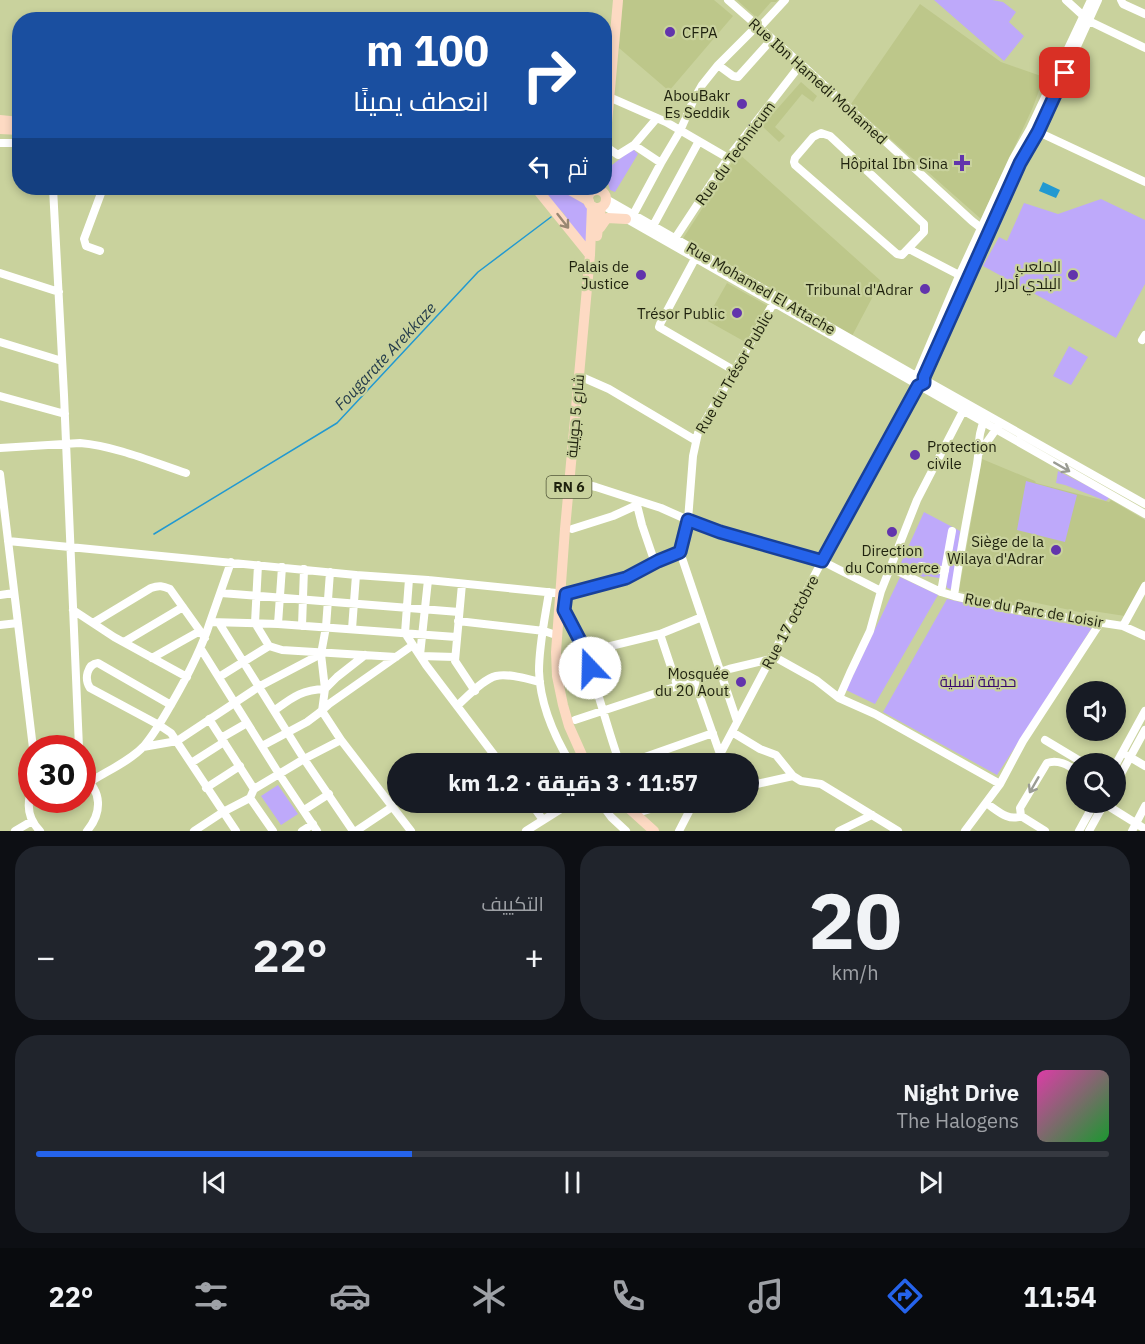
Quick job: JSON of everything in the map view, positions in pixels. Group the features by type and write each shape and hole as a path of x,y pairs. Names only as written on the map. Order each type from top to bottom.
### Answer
{"main road":[{"path":"612,65 618,0"},
{"path":"542,195 590,255"},
{"name":"شارع 5 جويلية","path":"588,753 566,692 562,637 564,610 558,593 572,529 573,482 590,255 597,196"},
{"name":"شارع 5 جويلية","path":"581,753 562,705 557,676 556,635 558,593 573,482 584,378 584,346 598,231 597,196"},
{"path":"598,231 608,218 630,217"},
{"path":"624,813 643,831"},
{"path":"635,813 654,831"}],"street":[{"name":"Rue Ibn Hamedi Mohamed","path":"728,0 985,231"},
{"path":"630,217 680,131 702,85 718,64 785,0"},
{"path":"1066,0 1086,18 1145,48"},
{"path":"1086,18 1091,0"},
{"path":"919,380 958,276 985,231 1020,163 1086,18 1098,0"},
{"path":"1121,0 1123,4 1145,14"},
{"path":"718,64 733,76 738,77 772,39"},
{"name":"Rue du Technicum","path":"673,241 728,158 801,64"},
{"path":"612,98 657,118 728,158"},
{"path":"612,153 618,155 634,145 657,118"},
{"path":"1034,130 1145,182"},
{"path":"821,133 830,136 922,222 925,226 924,232 909,249 902,255 898,255 795,165 795,158 813,137 821,133"},
{"path":"653,226 699,141"},
{"path":"634,145 661,163"},
{"path":"53,195 78,735"},
{"path":"100,195 84,239 86,246 100,251"},
{"name":"Rue Mohamed El Attache","path":"597,196 630,217 985,418 1145,514"},
{"name":"Rue Mohamed El Attache","path":"630,217 653,226 673,241"},
{"path":"919,380 968,280 985,231"},
{"path":"909,249 968,280"},
{"path":"697,254 659,327 735,371"},
{"path":"0,273 59,292"},
{"path":"951,294 960,298"},
{"name":"Rue du Trésor Public","path":"680,552 688,520 695,440 700,427 776,299"},
{"path":"0,342 62,361"},
{"path":"584,378 609,389 695,440"},
{"name":"Rue 17 octobre","path":"721,753 919,380"},
{"name":"Rue Mohamed El Attache","path":"942,394 963,411 985,418"},
{"path":"0,396 65,414"},
{"path":"839,698 870,632 881,591 917,500 963,411"},
{"path":"954,596 979,453 979,433 985,418"},
{"path":"979,453 998,426"},
{"name":"Rue Mohamed El Attache","path":"998,426 1145,504"},
{"path":"0,448 91,444 186,473"},
{"path":"0,474 3,529 8,541 31,735"},
{"path":"573,482 661,508 720,532 822,561 881,591"},
{"path":"572,529 613,516 637,502"},
{"path":"637,502 655,563"},
{"path":"941,592 952,531"},
{"path":"8,541 558,593 620,580 680,552 737,721"},
{"path":"0,559 10,557"},
{"path":"96,779 143,747 159,725 187,677 214,623 231,562"},
{"path":"258,565 255,623 269,646 282,650 396,657"},
{"path":"921,566 945,571"},
{"path":"278,624 282,567"},
{"name":"Rue du Parc de Loisir","path":"891,568 954,596 1010,609 1100,623 1125,623 1145,636"},
{"path":"302,626 304,569"},
{"path":"330,572 326,627 320,653 325,689 322,711 387,800"},
{"path":"352,629 356,575"},
{"path":"409,579 405,633 493,753"},
{"path":"420,656 428,580"},
{"path":"462,584 455,664 475,691"},
{"path":"93,623 158,585 170,589 205,638"},
{"path":"1125,623 1145,586"},
{"path":"0,595 14,593"},
{"path":"221,593 425,609 556,635"},
{"path":"558,593 544,631 539,670 545,706 552,729 565,753"},
{"path":"124,642 183,607"},
{"path":"73,610 187,677"},
{"path":"564,610 586,652 618,753"},
{"path":"586,652 660,634 702,617"},
{"path":"0,625 18,623"},
{"path":"214,623 278,624 456,636"},
{"path":"214,623 260,686 304,759 355,831 387,810"},
{"path":"966,831 1000,784 1023,741 1100,623"},
{"path":"152,658 200,631"},
{"path":"660,634 677,685"},
{"path":"262,747 307,722 413,645"},
{"path":"219,677 269,646"},
{"path":"201,649 315,827 302,831"},
{"path":"143,747 177,741 260,686 320,653"},
{"path":"275,710 304,692 325,689 365,655"},
{"path":"420,656 455,657"},
{"path":"575,720 734,667 772,658 816,680 839,698 875,714 1000,784"},
{"path":"171,705 98,663 92,665 87,675 86,680 90,688 171,733 236,831"},
{"path":"457,706 494,676 502,675 540,682"},
{"path":"694,680 720,753"},
{"path":"1121,753 1145,711"},
{"path":"209,719 254,789"},
{"path":"191,763 247,723"},
{"path":"1126,765 1145,730"},
{"path":"732,732 760,749 776,755 793,776 801,781 821,784 898,831"},
{"path":"654,753 713,733"},
{"path":"194,831 250,798 254,789 341,740"},
{"path":"1045,740 1067,753"},
{"path":"1126,756 1145,766"},
{"path":"1021,816 1020,808 1047,763 1052,761 1066,766"},
{"path":"206,788 240,766"},
{"path":"759,784 793,776"},
{"path":"87,831 97,813 96,792"},
{"path":"304,810 329,794"},
{"path":"250,798 273,831"},
{"path":"986,803 1009,817 1021,816 1045,831"},
{"path":"1134,827 1145,806"},
{"path":"29,813 40,831"},
{"path":"397,813 411,831"},
{"path":"538,813 543,820"},
{"path":"526,831 554,813"},
{"path":"608,813 626,831"},
{"path":"637,815 643,813"},
{"path":"679,831 688,813"},
{"path":"1079,831 1089,813"},
{"path":"1089,831 1099,813"},
{"path":"1117,813 1134,827 1145,829"},
{"path":"839,831 872,815"},
{"path":"15,831 32,821"}],"shaded area":[{"name":"CFPA","path":"623,0 714,0 733,16 669,91 619,48"},
{"path":"737,0 778,0 771,2 757,18"},
{"name":"Hôpital Ibn Sina","path":"920,4 1001,62 1044,77 1033,107 981,219 851,104"},
{"path":"801,82 817,96 813,102 802,94 775,127 785,136 779,142 762,126"},
{"path":"738,153 881,281 852,336 682,240"},
{"name":"Trésor Public","path":"727,283 768,306 747,343 706,320"},
{"name":"Siège de la Wilaya d'Adrar","path":"982,459 1036,483 1109,502 1111,500 1145,520 1145,580 1125,616 1086,610 1084,613 1018,599 1016,606 959,591"}],"green space":[{"path":"934,0 1003,2 1016,12 1009,22 1024,36 1004,61"},
{"path":"633,149 638,154 615,192 612,191 612,165"},
{"path":"546,195 573,195 587,207 588,250 564,214"},
{"name":"الملعب البلدي أدرار","path":"1101,199 1145,220 1145,284 1116,338 983,266 999,237 1007,241 1024,203 1058,214"},
{"path":"1069,346 1088,357 1071,385 1053,376"},
{"path":"1058,471 1110,497 1106,501 1056,483"},
{"path":"1026,481 1077,495 1065,542 1017,530"},
{"path":"924,512 960,531 953,590 947,588 945,579 923,577 900,565"},
{"path":"900,577 938,595 875,704 846,690"},
{"name":"حديقة تسلية","path":"947,599 1038,619 1093,626 997,775 883,712"},
{"path":"278,785 298,814 281,825 261,796"}],"water":[{"path":"1043,182 1060,190 1056,198 1039,191"}],"waterway":[{"name":"Fougarate Arekkaze","path":"154,534 337,423 478,272 551,217"}],"place":[{"name":"CFPA","path":"670,32"},
{"name":"AbouBakr Es Seddik","path":"742,104"},
{"name":"Hôpital Ibn Sina","path":"962,163"},
{"name":"Palais de Justice","path":"641,275"},
{"name":"الملعب البلدي أدرار","path":"1073,275"},
{"name":"Tribunal d'Adrar","path":"925,289"},
{"name":"Trésor Public","path":"737,313"},
{"name":"Protection civile","path":"915,455"},
{"name":"Direction du Commerce","path":"892,532"},
{"name":"Siège de la Wilaya d'Adrar","path":"1056,550"},
{"name":"Mosquée du 20 Aout","path":"741,682"}],"route":[{"path":"590,668 586,652 564,610 566,594 614,583 680,552 688,520 720,532 822,561 918,386 924,383 924,377 988,233 1065,73"}]}
